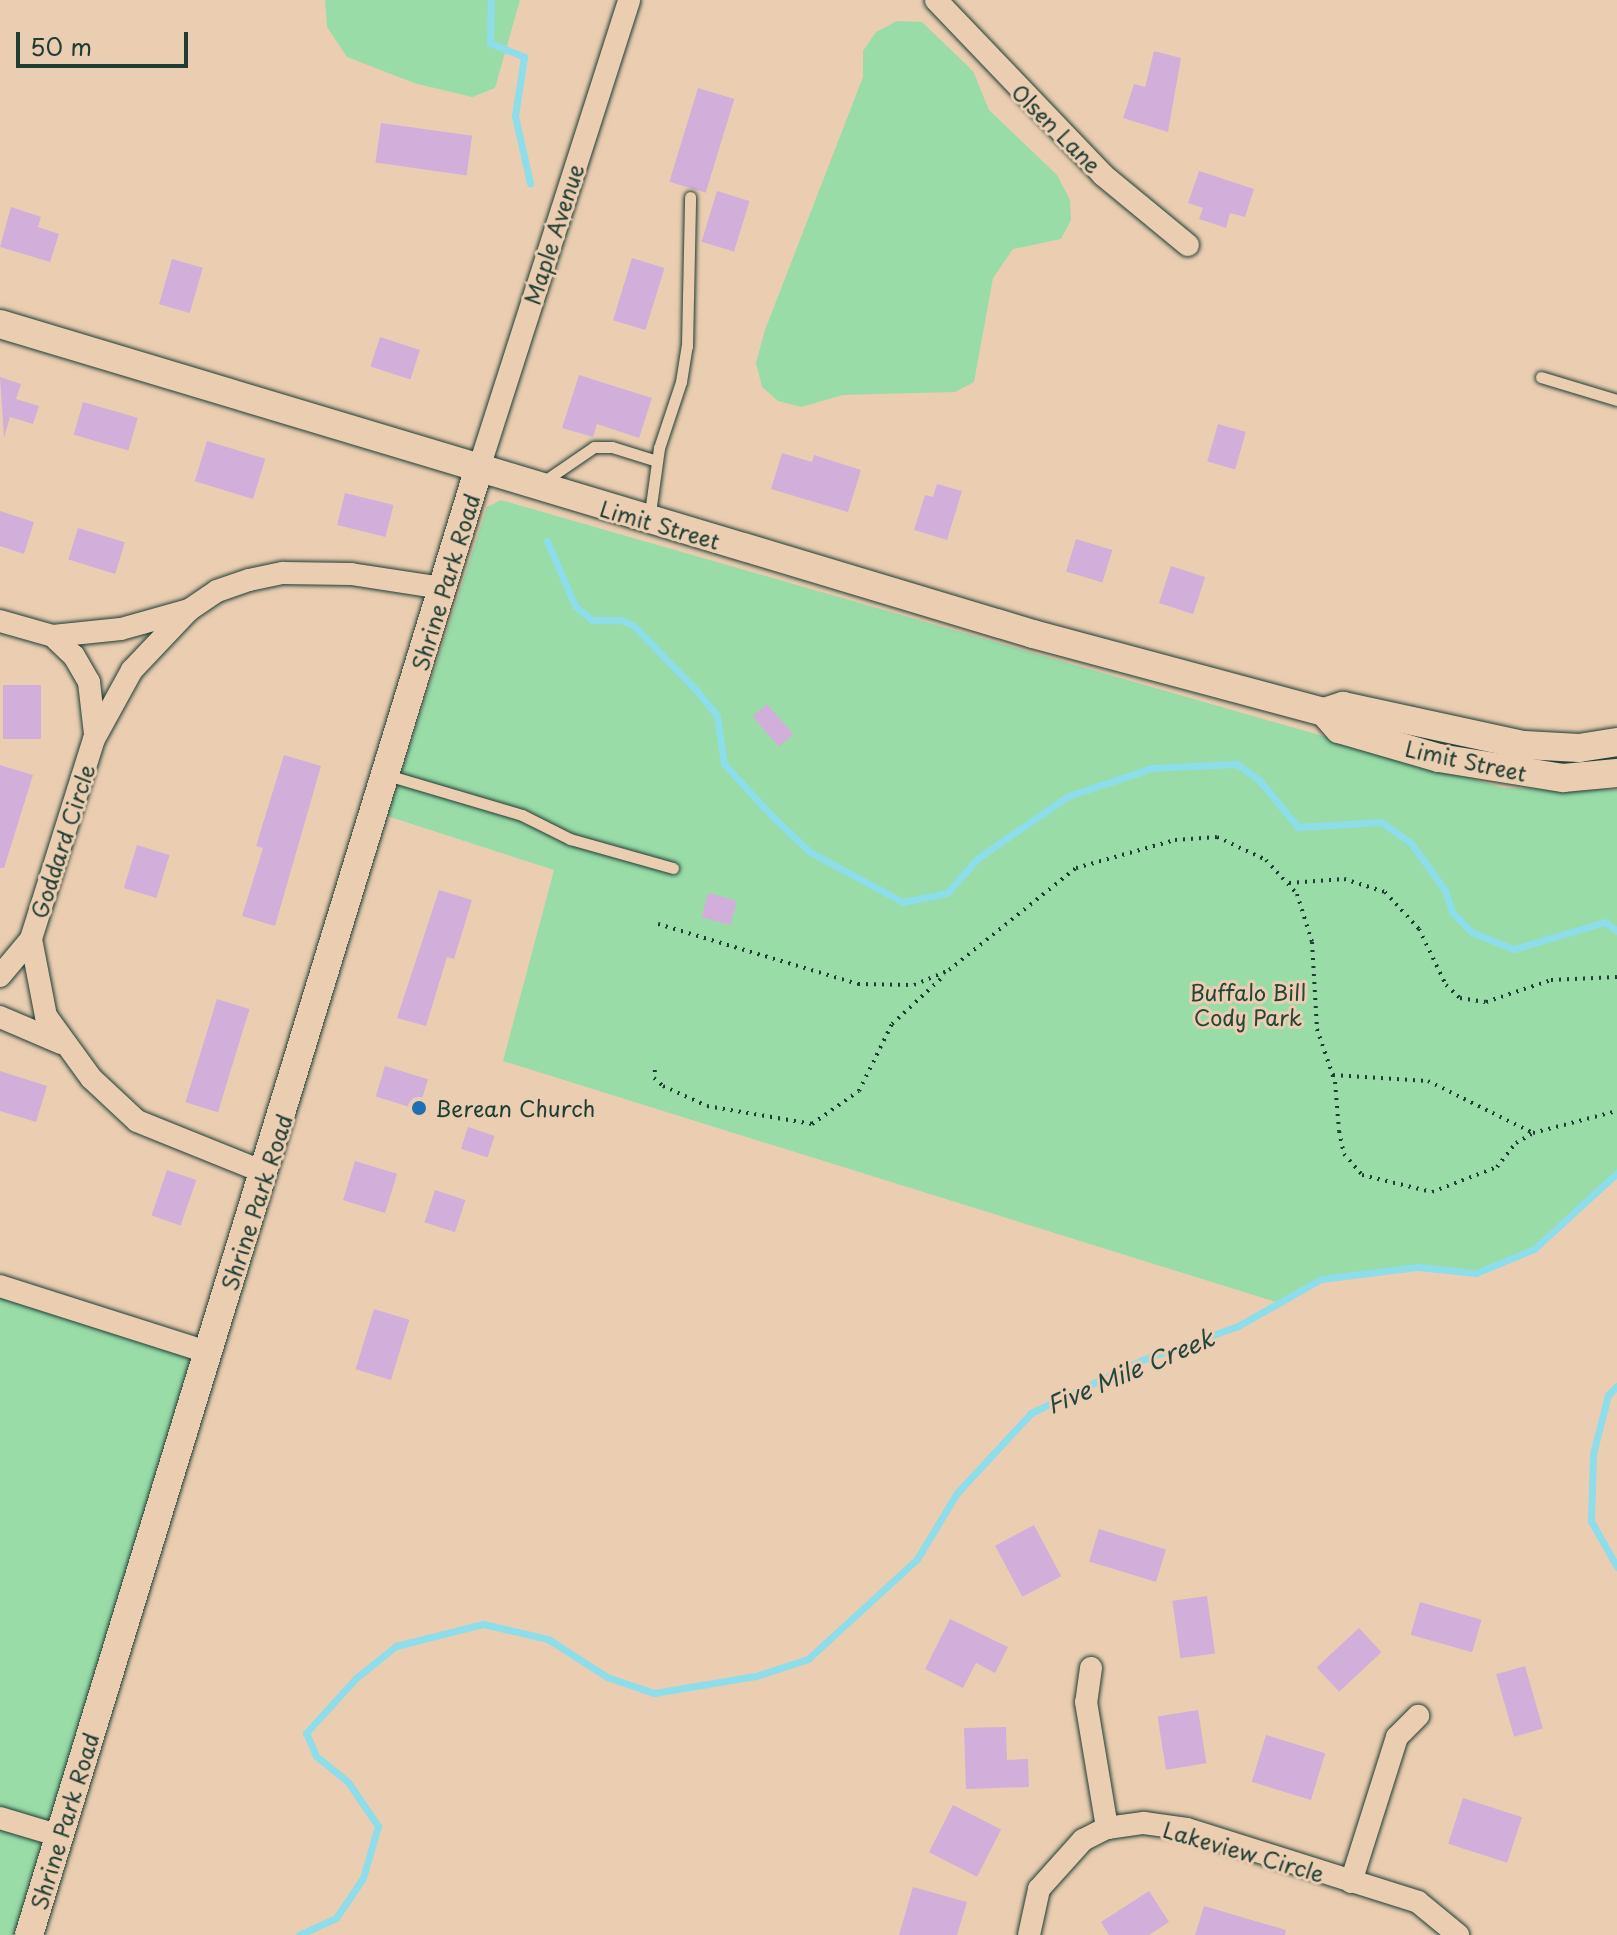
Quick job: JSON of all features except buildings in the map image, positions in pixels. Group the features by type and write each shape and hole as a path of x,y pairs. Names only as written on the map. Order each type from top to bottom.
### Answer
{"street":[{"name":"Maple Avenue","path":"479,468 629,0"},
{"name":"Olsen Lane","path":"936,0 1103,175 1188,245"},
{"name":"Limit Street","path":"0,324 1033,634 1324,712 1343,706 1524,745 1579,748 1617,742"},
{"name":"Shrine Park Road","path":"29,1935 207,1352 266,1173 479,468"},
{"name":"Goddard Circle","path":"266,1173 137,1121 61,1043 46,1016 31,939 94,739 132,670 189,610 217,591 283,573 351,574 443,588"},
{"name":"Goddard Circle","path":"53,636 121,629 189,610"},
{"path":"0,621 53,636 74,656 89,682 94,739"},
{"name":"Limit Street","path":"1324,712 1339,729 1439,758 1563,778 1617,773"},
{"path":"0,976 31,939"},
{"path":"0,1017 61,1043"},
{"path":"0,1286 207,1352"},
{"path":"1091,1668 1086,1702 1107,1828"},
{"path":"1351,1882 1397,1737 1418,1716"},
{"path":"0,1818 60,1836"},
{"name":"Lakeview Circle","path":"1029,1935 1039,1889 1083,1840 1107,1828 1144,1823 1187,1829 1418,1902 1458,1935"}],"lane":[{"path":"649,520 657,461 687,346 690,197"},
{"path":"1541,377 1617,400"},
{"path":"537,487 594,447 612,447 657,461"},
{"path":"387,775 522,815 570,839 673,868"}],"path":[{"path":"655,1070 654,1078 663,1086 707,1106 812,1124 859,1091 892,1024 949,970 1076,868 1120,853 1217,837 1250,850 1289,883 1312,942 1317,1029 1333,1075 1344,1154 1362,1175 1386,1184 1432,1192 1497,1167 1516,1143 1533,1133 1617,1111"},
{"path":"1289,883 1344,879 1385,892 1419,929 1446,985 1460,998 1486,1002 1565,977 1617,977"},
{"path":"658,924 858,984 914,985 949,970"},
{"path":"1333,1075 1428,1081 1533,1133"}],"green space":[{"path":"325,0 520,0 495,88 472,97 414,83 347,57 327,27"},
{"path":"897,21 922,22 973,71 989,110 1057,175 1070,200 1071,220 1061,239 1013,249 993,278 974,382 955,392 843,395 801,407 778,401 762,387 756,363 765,330 863,77 863,51 876,32"},
{"name":"Buffalo Bill Cody Park","path":"501,500 1504,788 1617,790 1617,1173 1534,1249 1476,1273 1418,1267 1321,1279 1279,1303 503,1061 554,870 387,816 487,507"},
{"path":"0,1286 207,1352 29,1935 0,1935"}],"waterway":[{"path":"491,0 490,43 524,57 515,116 530,183"},
{"path":"547,541 575,606 592,620 622,620 634,626 697,691 717,716 724,764 772,816 810,852 903,902 947,893 978,858 1068,796 1152,768 1237,764 1259,780 1298,827 1381,822 1410,842 1445,890 1452,912 1471,932 1514,949 1605,922 1617,931"},
{"name":"Five Mile Creek","path":"299,1935 336,1918 363,1878 378,1826 348,1782 316,1756 306,1733 356,1678 396,1646 483,1624 548,1639 607,1677 654,1693 756,1676 808,1659 917,1559 957,1493 1031,1413 1142,1360 1238,1326 1321,1279 1418,1267 1476,1273 1534,1249 1617,1173"},
{"path":"1617,1386 1608,1395 1593,1454 1591,1521 1617,1567"}],"place":[{"name":"Berean Church","path":"419,1108"}]}
